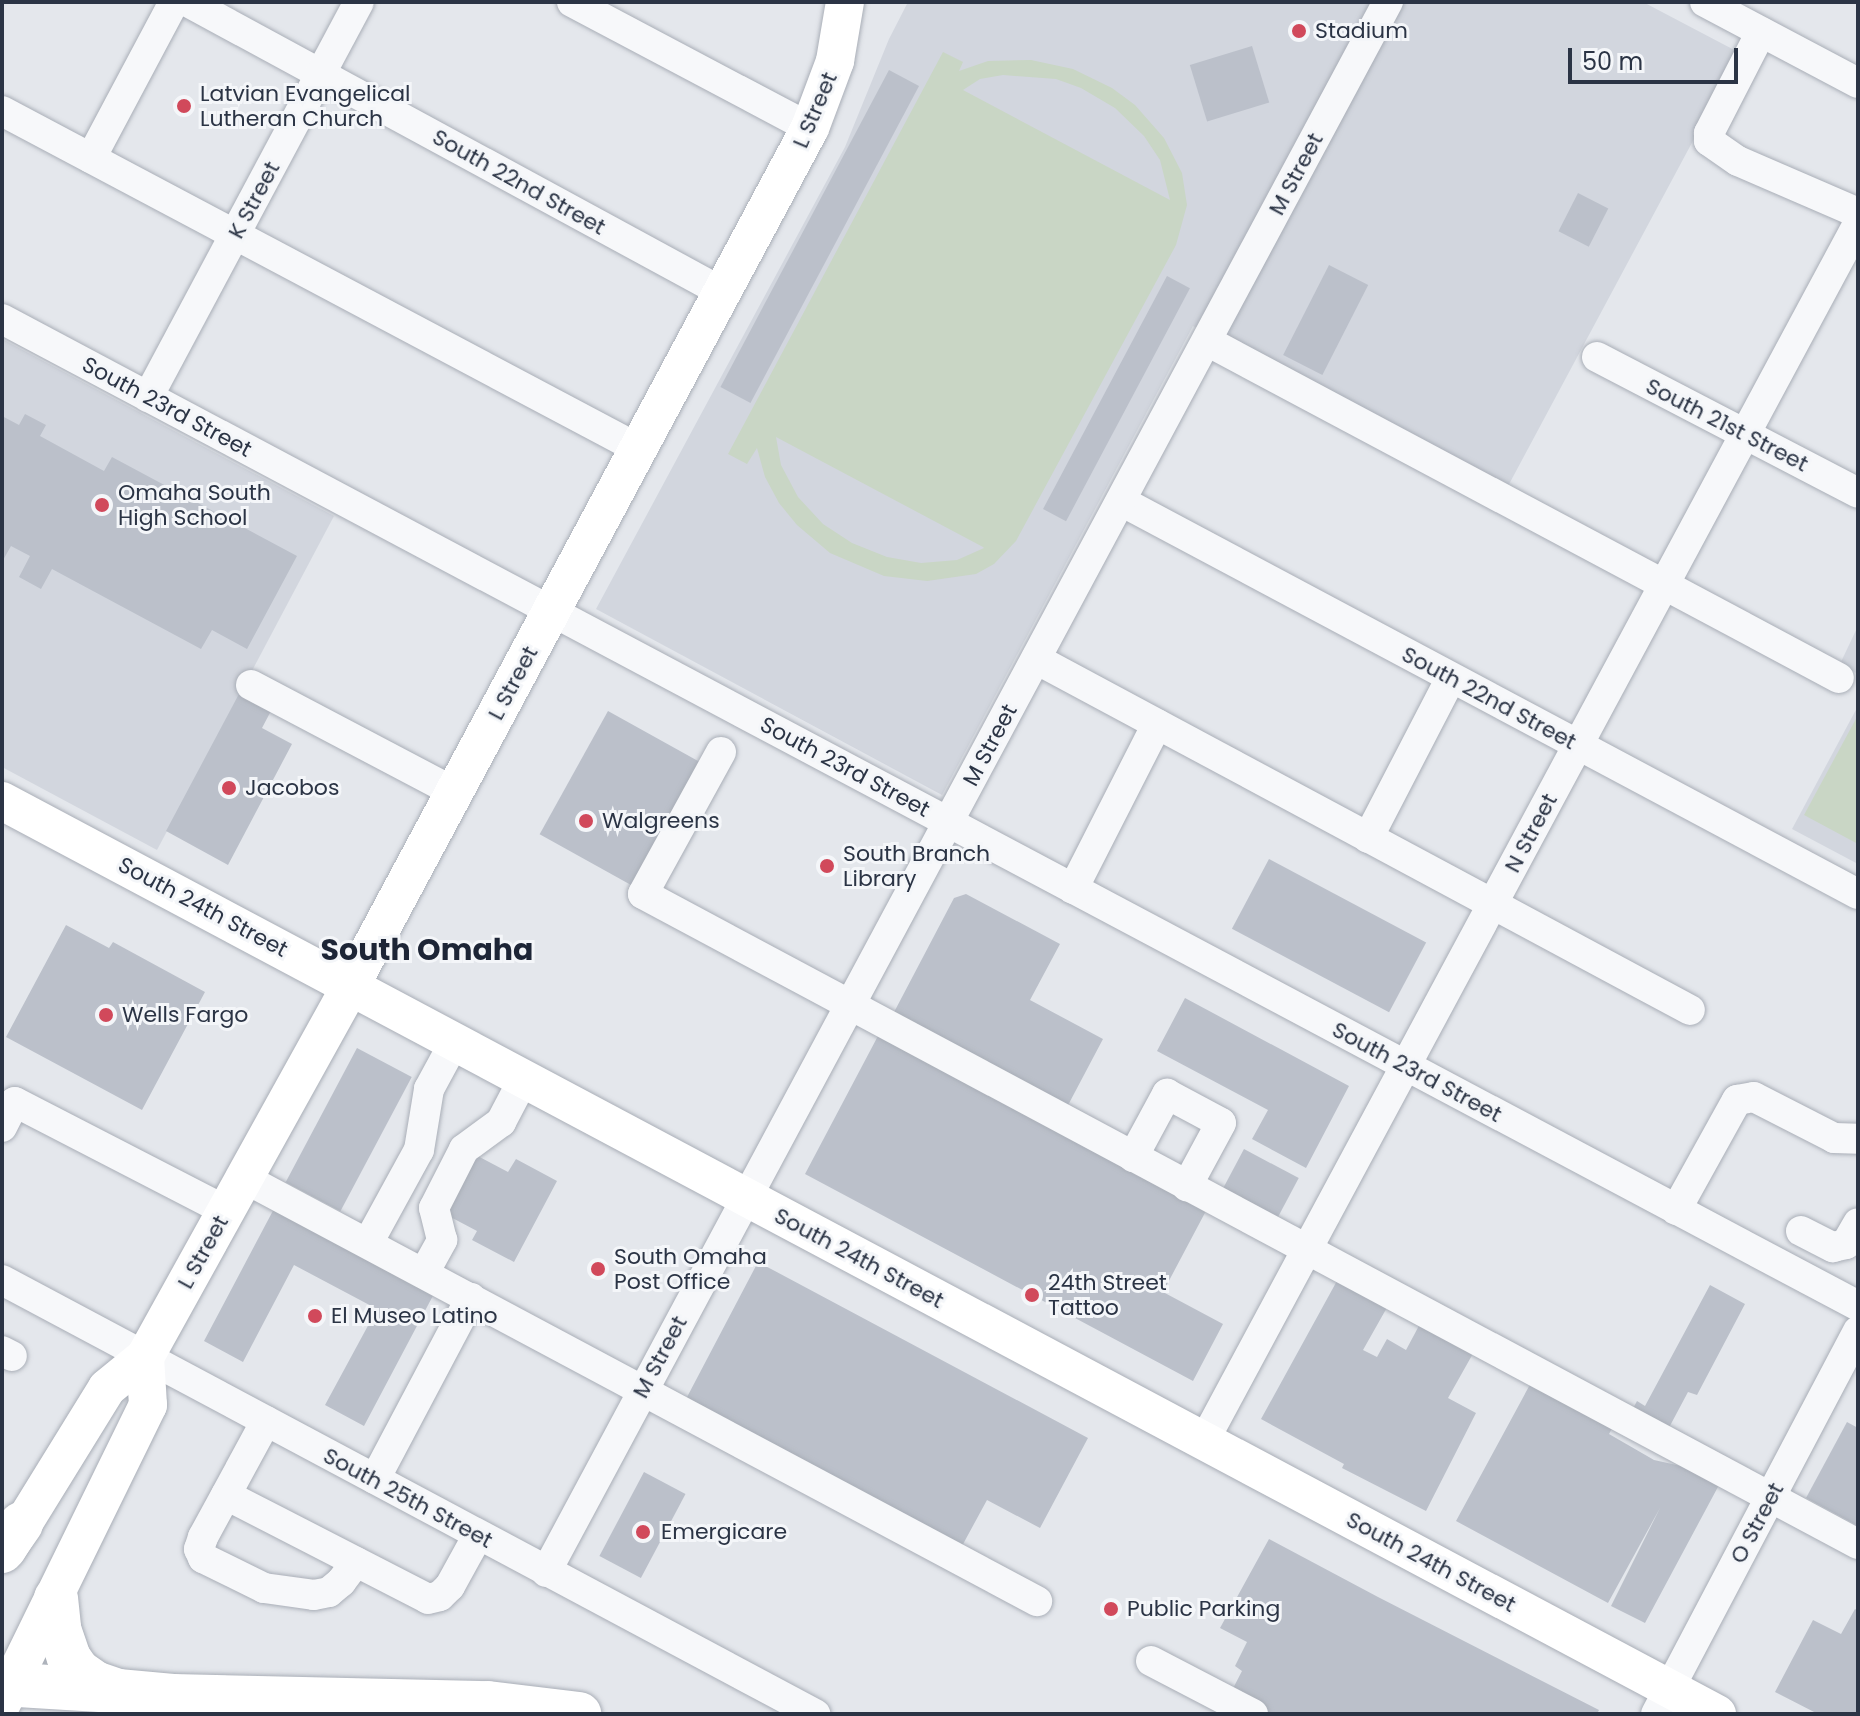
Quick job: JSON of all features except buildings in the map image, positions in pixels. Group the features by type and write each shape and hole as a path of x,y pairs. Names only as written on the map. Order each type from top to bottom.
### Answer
{"highway":[{"path":"56,1598 59,1629 69,1658 78,1671 95,1683 118,1691"},
{"path":"5,1691 118,1691 173,1696 488,1703 579,1714"}],"main road":[{"name":"L Street","path":"7,1537 107,1388 145,1357 351,985 810,128 835,61 849,11"},
{"name":"South 24th Street","path":"2,801 1204,1441 1663,1702 1717,1714"},
{"path":"5,1691 56,1598 148,1405 145,1357"}],"street":[{"path":"91,158 174,2"},
{"name":"South 22nd Street","path":"188,2 724,293"},
{"name":"K Street","path":"148,397 359,2"},
{"path":"572,2 810,128"},
{"name":"M Street","path":"546,1572 1388,2"},
{"path":"1705,2 1858,83"},
{"path":"1761,32 1709,133 1709,141 1738,161 1858,213"},
{"path":"2,111 639,449"},
{"name":"N Street","path":"1204,1441 1858,224"},
{"name":"South 23rd Street","path":"2,319 1858,1306"},
{"path":"1207,341 1663,587 1839,678"},
{"name":"South 21st Street","path":"1597,357 1858,493"},
{"name":"South 22nd Street","path":"1121,501 1858,894"},
{"path":"1036,659 1690,1010"},
{"path":"1368,838 1451,678"},
{"path":"251,685 454,792"},
{"path":"1073,889 1157,724"},
{"path":"721,752 643,894 1858,1544"},
{"path":"368,1243 419,1150 429,1089 455,1041"},
{"path":"424,1273 442,1240 434,1208 464,1149 501,1122 524,1078"},
{"path":"1133,1157 1167,1094 1221,1123 1187,1186"},
{"path":"1676,1210 1737,1100 1754,1097 1834,1138 1858,1139"},
{"path":"2,1127 15,1102 226,1211"},
{"path":"244,1178 1037,1601"},
{"path":"1801,1231 1833,1247 1846,1244 1857,1229"},
{"name":"South 25th Street","path":"2,1280 815,1714"},
{"path":"375,1479 471,1298"},
{"name":"O Street","path":"1663,1702 1858,1331"},
{"path":"266,1421 199,1549 213,1565 264,1588 314,1595 329,1592 356,1562"},
{"path":"226,1495 428,1599 440,1596 450,1586 478,1535"},
{"path":"1151,1661 1253,1714"}],"shaded area":[{"path":"908,2 1643,2 1740,53 1507,488 1193,326 942,795 596,609 845,147 889,39"},
{"path":"2,339 334,516 157,850 2,767"},
{"path":"1858,626 1858,674 1840,664"},
{"path":"1858,706 1858,864 1792,829"}],"green space":[{"path":"943,52 963,62 959,71 988,61 1031,60 1073,69 1112,88 1135,105 1164,138 1182,173 1187,205 1176,245 1016,541 994,564 976,574 927,581 884,576 830,553 797,525 779,503 765,477 757,448 747,464 728,454","holes":["1003,75 1056,79 1081,88 1115,108 1144,136 1160,160 1170,200 963,90 980,79","776,437 983,547 984,548 957,560 921,563 887,557 852,543 823,524 798,497 781,465"]},
{"path":"1858,715 1858,844 1804,815"}],"place":[{"name":"Stadium","path":"1299,31"},
{"name":"Latvian Evangelical Lutheran Church","path":"184,106"},
{"name":"Omaha South High School","path":"102,505"},
{"name":"Jacobos","path":"229,788"},
{"name":"Walgreens","path":"586,821"},
{"name":"South Branch Library","path":"827,866"},
{"name":"Wells Fargo","path":"106,1015"},
{"name":"South Omaha Post Office","path":"598,1269"},
{"name":"24th Street Tattoo","path":"1032,1295"},
{"name":"El Museo Latino","path":"315,1316"},
{"name":"Emergicare","path":"643,1532"},
{"name":"Public Parking","path":"1111,1609"}],"district":[{"name":"South Omaha","path":"427,950"}]}
